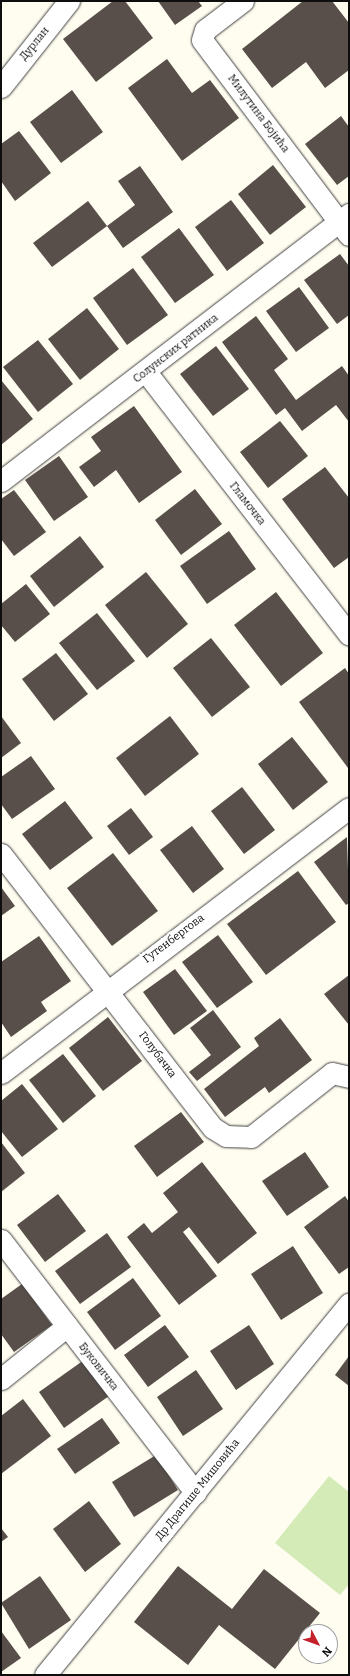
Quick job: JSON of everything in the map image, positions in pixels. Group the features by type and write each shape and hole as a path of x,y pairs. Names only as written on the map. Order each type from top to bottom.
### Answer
{"street":[{"name":"Дурлан","path":"1,87 69,1"},
{"name":"Милутина Бојића","path":"243,1 205,30 202,40 346,224"},
{"name":"Солунских ратника","path":"1,482 146,372 346,224"},
{"name":"Гламочка","path":"146,372 349,635"},
{"name":"Гутенбергова","path":"1,1073 106,990 349,808"},
{"name":"Голубачка","path":"1,854 213,1128 226,1136 251,1137 332,1073 349,1077"},
{"name":"Буковичка","path":"1,1240 196,1493"},
{"name":"Др Драгише Мишовића","path":"45,1675 196,1493 349,1304"},
{"path":"1,1379 67,1326"}],"green space":[{"path":"329,1476 349,1492 349,1584 340,1595 275,1543"}],"building":[{"path":"113,1 125,1 153,38 96,82 63,39"},
{"path":"158,1 198,1 202,6 175,25"},
{"path":"303,1 332,1 349,23 349,70 325,88 306,62 272,88 242,49"},
{"path":"167,59 192,93 210,80 239,118 182,161 128,88"},
{"path":"72,90 103,132 61,163 30,122"},
{"path":"341,116 349,127 349,176 337,185 305,144"},
{"path":"19,131 51,173 15,201 1,181 1,144"},
{"path":"273,165 306,207 270,235 238,194"},
{"path":"140,166 173,212 123,248 107,226 135,205 118,181"},
{"path":"231,200 264,243 227,271 195,227"},
{"path":"88,201 107,226 52,267 33,243"},
{"path":"179,228 214,275 175,303 141,257"},
{"path":"340,254 349,266 349,315 337,324 304,280"},
{"path":"133,268 168,315 127,345 93,298"},
{"path":"299,287 329,328 296,352 266,311"},
{"path":"87,308 119,349 80,380 48,339"},
{"path":"256,316 288,359 274,370 296,400 342,366 349,376 349,422 336,405 302,431 285,408 276,415 222,342"},
{"path":"38,340 73,384 38,412 3,367"},
{"path":"216,346 249,389 213,416 180,374"},
{"path":"1,380 33,419 1,445"},
{"path":"134,406 182,472 139,503 116,470 94,487 79,467 101,451 91,437"},
{"path":"280,421 308,456 268,488 240,452"},
{"path":"59,456 88,497 54,521 25,480"},
{"path":"325,467 349,498 349,557 334,568 282,499"},
{"path":"195,489 222,524 181,555 155,520"},
{"path":"14,490 46,532 14,556 1,539 1,499"},
{"path":"229,531 256,569 207,604 180,566"},
{"path":"80,536 104,567 54,607 30,576"},
{"path":"146,572 188,624 147,658 105,605"},
{"path":"26,584 50,614 15,642 1,625 1,604"},
{"path":"276,592 323,653 281,686 234,625"},
{"path":"97,613 135,661 97,690 59,643"},
{"path":"211,638 250,687 212,717 173,668"},
{"path":"56,653 88,694 54,721 22,679"},
{"path":"345,668 349,674 348,768 299,702"},
{"path":"1,716 21,743 1,758"},
{"path":"170,716 199,754 145,796 116,758"},
{"path":"292,737 328,782 293,810 258,764"},
{"path":"31,756 55,789 12,819 1,804 1,777"},
{"path":"242,787 275,830 244,854 211,811"},
{"path":"65,801 93,838 50,870 22,834"},
{"path":"131,808 153,837 129,855 107,826"},
{"path":"192,826 224,869 193,893 160,850"},
{"path":"347,837 349,903 346,905 314,862"},
{"path":"113,853 158,911 112,946 67,888"},
{"path":"298,871 336,922 266,975 227,924"},
{"path":"1,887 15,906 1,916"},
{"path":"218,935 253,982 217,1008 182,962"},
{"path":"39,936 71,981 41,1002 47,1011 11,1037 1,1022 1,962"},
{"path":"175,969 207,1011 174,1035 143,992"},
{"path":"349,975 349,1025 324,994"},
{"path":"213,1010 241,1047 197,1081 189,1072 211,1055 190,1028"},
{"path":"108,1017 142,1061 103,1091 69,1048"},
{"path":"280,1018 312,1060 269,1093 265,1087 225,1117 204,1089 259,1046 254,1038"},
{"path":"63,1054 96,1096 63,1123 29,1080"},
{"path":"22,1084 58,1129 22,1157 1,1131 1,1101"},
{"path":"181,1112 204,1142 157,1177 134,1146"},
{"path":"1,1142 25,1173 1,1192"},
{"path":"305,1152 329,1187 287,1216 262,1181"},
{"path":"202,1162 257,1233 218,1264 189,1227 183,1232 217,1276 179,1305 127,1237 144,1223 152,1233 178,1212 163,1193"},
{"path":"58,1194 86,1231 45,1262 17,1225"},
{"path":"345,1196 349,1202 349,1267 339,1274 304,1227"},
{"path":"107,1233 131,1267 80,1304 55,1271"},
{"path":"293,1246 323,1293 281,1320 251,1274"},
{"path":"133,1278 161,1316 115,1350 87,1312"},
{"path":"22,1284 52,1325 14,1352 1,1334 1,1299"},
{"path":"165,1325 189,1357 148,1387 124,1355"},
{"path":"249,1325 274,1364 236,1390 210,1351"},
{"path":"349,1356 349,1386 335,1375"},
{"path":"84,1360 109,1396 64,1428 39,1392"},
{"path":"196,1370 223,1409 183,1436 157,1397"},
{"path":"23,1399 51,1436 1,1474 1,1416"},
{"path":"102,1418 120,1443 75,1474 57,1449"},
{"path":"156,1455 178,1490 134,1517 112,1482"},
{"path":"89,1501 121,1544 85,1572 53,1529"},
{"path":"1,1528 8,1537 1,1542"},
{"path":"178,1566 232,1609 264,1569 320,1613 311,1624 298,1624 298,1640 275,1669 219,1625 188,1665 134,1622"},
{"path":"40,1576 71,1620 29,1649 1,1603"},
{"path":"1,1631 21,1658 1,1672"}]}
